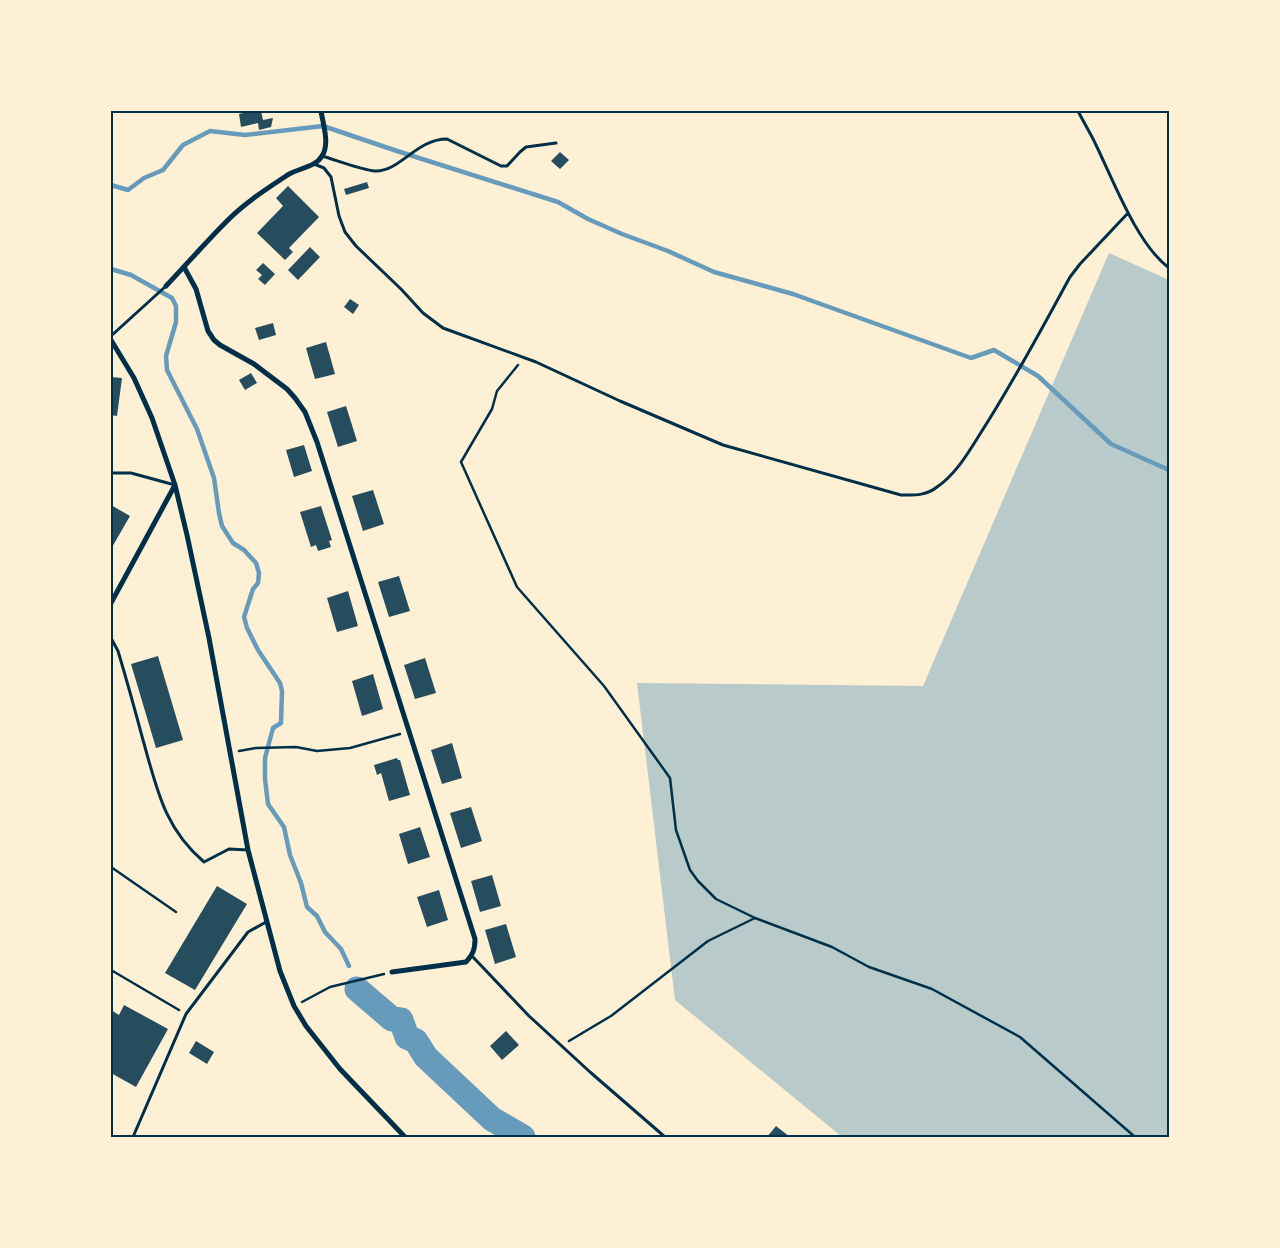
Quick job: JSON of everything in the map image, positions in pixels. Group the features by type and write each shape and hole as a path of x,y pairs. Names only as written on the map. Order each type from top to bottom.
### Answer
{"street":[{"path":"166,286 226,221 260,194 297,170 314,164 322,156 326,145 321,111"},
{"path":"184,267 196,288 208,330 214,340 268,374 295,398 305,412 317,442 475,939 475,948 472,956 466,962 392,972"},
{"path":"111,340 134,378 158,434 175,485 207,628 248,850 280,971 294,1006 306,1026 340,1069 405,1137"},
{"path":"111,603 175,485"}],"lane":[{"path":"1078,111 1096,144 1128,213 1158,260 1169,268"},
{"path":"322,156 374,171 386,170 424,144 438,139 447,139 501,166 507,166 526,147 556,143"},
{"path":"314,164 324,168 331,177 339,216 345,232 356,246 401,289 422,313 435,323 454,333 524,357 722,445 894,494 918,496 937,488 958,466 1000,403 1070,277 1128,213"},
{"path":"111,336 166,286"},
{"path":"111,473 131,473 175,485"},
{"path":"111,638 118,651 162,805 177,833 190,850 204,862 229,849 248,850"},
{"path":"133,1137 186,1014 248,932 266,922"},
{"path":"472,956 529,1016 665,1137"}],"path":[{"path":"524,357 497,391 492,409 461,462 518,587 604,686 670,778 676,830 690,870 698,881 716,899 755,918 832,947 869,967 932,989 1020,1037 1135,1137"},
{"path":"229,753 256,748 296,747 317,751 350,748 409,731"},
{"path":"111,867 176,912"},
{"path":"561,1046 611,1016 708,941 755,918"},
{"path":"111,970 186,1014"},
{"path":"294,1006 330,987 392,972"}],"shaded area":[{"path":"1109,253 1169,280 1169,1137 842,1137 675,1000 637,683 923,686"}],"building":[{"path":"261,111 263,120 273,118 271,127 259,130 258,123 241,127 239,114"},
{"path":"560,152 569,160 560,169 551,161"},
{"path":"367,182 369,188 346,195 344,189"},
{"path":"288,186 319,217 289,248 293,252 285,260 257,233 283,206 276,198"},
{"path":"310,247 320,257 298,280 288,270"},
{"path":"263,263 275,274 265,285 258,279 262,275 256,270"},
{"path":"350,299 359,305 353,314 344,307"},
{"path":"273,323 276,335 259,340 255,328"},
{"path":"326,342 335,374 315,379 306,348"},
{"path":"251,373 257,383 245,390 239,380"},
{"path":"111,377 122,378 117,416 111,415"},
{"path":"346,406 357,441 338,447 327,412"},
{"path":"304,445 312,471 294,477 286,450"},
{"path":"373,490 384,524 363,531 352,496"},
{"path":"111,505 130,516 111,549"},
{"path":"321,506 332,540 329,541 331,547 318,551 316,545 311,547 300,512"},
{"path":"399,576 410,611 389,617 378,582"},
{"path":"348,591 358,626 337,632 327,598"},
{"path":"158,656 183,740 156,748 131,664"},
{"path":"425,658 436,693 415,699 404,665"},
{"path":"373,674 383,709 362,716 352,681"},
{"path":"452,743 462,778 442,784 431,750"},
{"path":"397,758 400,760 410,795 389,801 381,773 377,775 374,765"},
{"path":"471,807 482,841 461,848 450,813"},
{"path":"420,827 430,857 408,864 399,834"},
{"path":"492,875 501,906 480,912 471,881"},
{"path":"217,886 247,904 195,990 165,973"},
{"path":"439,890 448,920 427,927 417,897"},
{"path":"506,924 516,957 495,964 485,930"},
{"path":"124,1005 168,1029 136,1087 111,1073 111,1010 119,1015"},
{"path":"506,1031 519,1045 502,1060 490,1046"},
{"path":"196,1041 214,1052 207,1064 189,1053"},
{"path":"776,1126 790,1137 767,1137"}],"waterway":[{"path":"111,185 128,190 144,178 163,170 183,145 210,131 245,135 323,126 558,202 588,219 668,251 714,272 793,294 971,358 994,350 1038,376 1111,444 1169,470"},
{"path":"111,269 131,275 172,298 176,306 176,322 166,356 167,370 197,429 214,478 222,526 233,543 244,550 256,563 259,573 258,583 253,589 244,617 247,628 258,650 280,683 282,691 281,723 273,728 265,758 268,804 284,827 290,855 301,883 307,907 317,916 325,932 341,949 349,966"},
{"path":"357,989 392,1019 401,1020 407,1037 416,1041 426,1057 492,1119 523,1137"}]}
